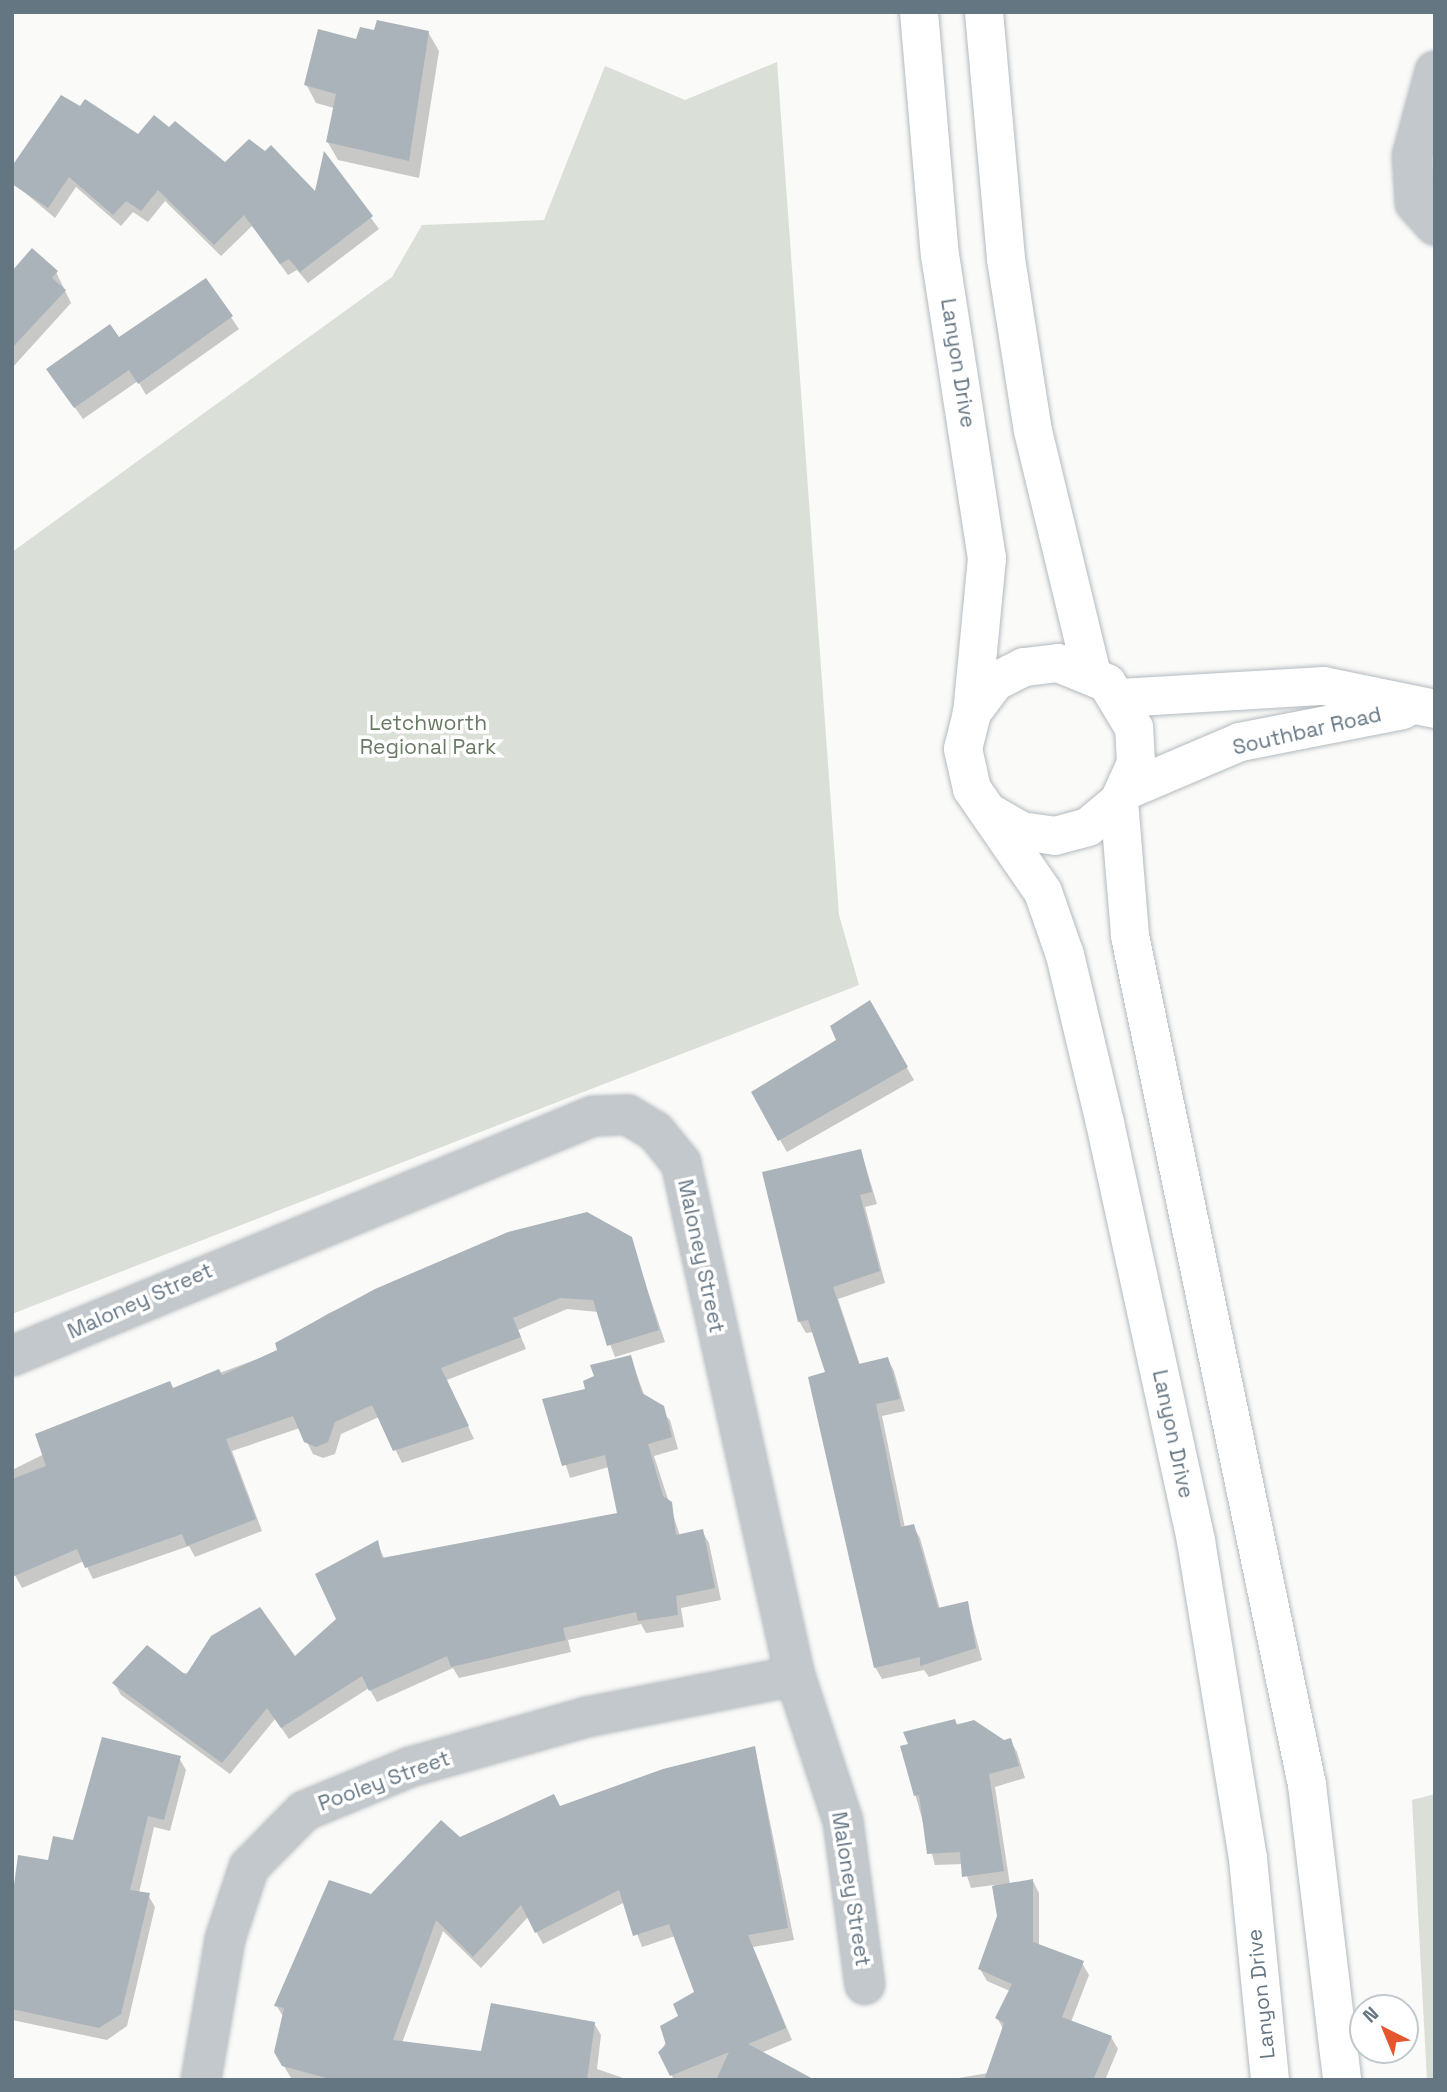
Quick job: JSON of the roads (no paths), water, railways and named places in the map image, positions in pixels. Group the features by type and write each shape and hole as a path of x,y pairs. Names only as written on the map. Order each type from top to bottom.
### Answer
{"main road":[{"name":"Lanyon Drive","path":"919,12 940,255 987,558 972,713"},
{"path":"984,12 1006,259 1033,432 1106,686 1134,728 1136,763 1122,796 1088,827 1055,836 1021,831 990,813 972,789 963,750 972,713 995,682 1024,667 1058,663 1106,686"},
{"name":"Southbar Road","path":"1106,686 1324,686 1423,709"},
{"name":"Southbar Road","path":"1122,796 1240,742 1423,709"},
{"path":"1122,796 1130,936 1307,1785 1342,2080"},
{"name":"Lanyon Drive","path":"990,813 1043,892 1065,955 1136,1260 1196,1541 1248,1859 1270,2080"}],"street":[{"path":"1435,71 1412,156 1415,203 1435,225"},
{"name":"Maloney Street","path":"12,1356 593,1116 628,1115 655,1131 681,1163 795,1676 843,1821 866,1985"},
{"name":"Pooley Street","path":"201,2080 219,1965 249,1867 303,1811 410,1767 587,1717 795,1676"}],"park label":[{"name":"Letchworth Regional Park","path":"428,735"}]}
